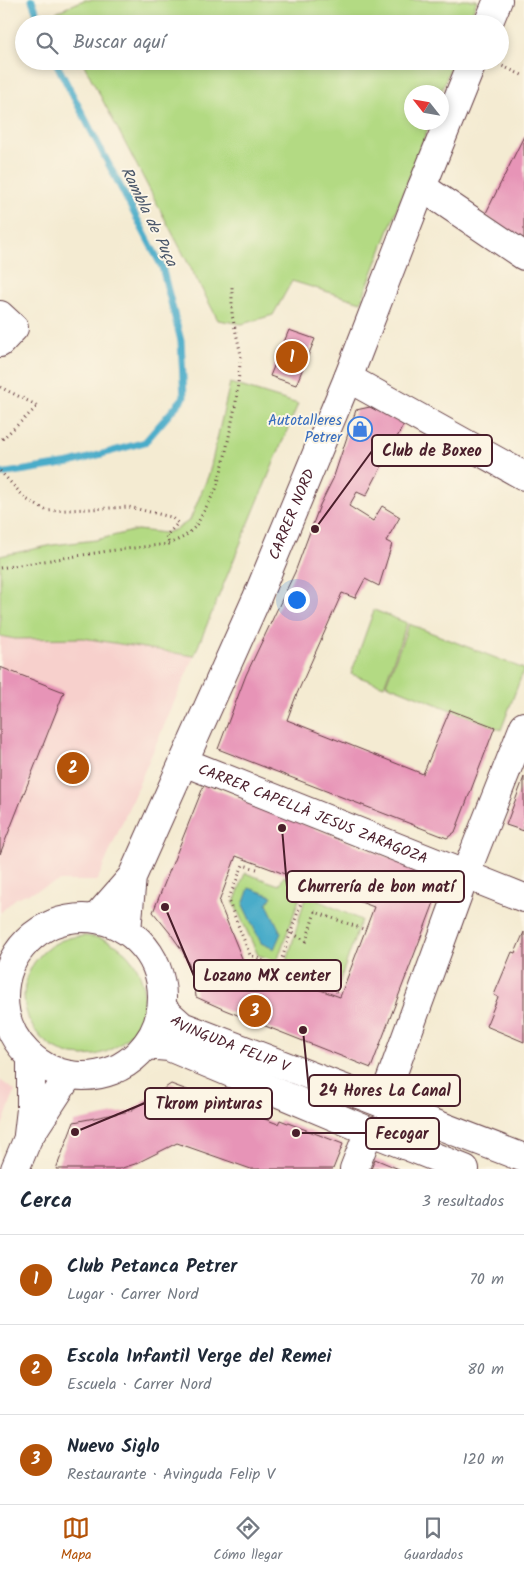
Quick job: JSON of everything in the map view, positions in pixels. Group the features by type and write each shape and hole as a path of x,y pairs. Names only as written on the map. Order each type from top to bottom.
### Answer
{"street":[{"path":"492,15 498,0"},
{"name":"CARRER NORD","path":"96,918 132,877 256,600 348,378 469,70"},
{"path":"422,187 524,256"},
{"path":"0,315 14,328 0,343"},
{"path":"348,378 524,476"},
{"path":"382,1103 465,875 524,726"},
{"name":"CARRER CAPELLÀ JESUS ZARAGOZA","path":"184,762 524,898"},
{"name":"CARRER NORD","path":"127,930 132,877"},
{"path":"70,918 96,918 117,924 127,930 144,945 156,964 162,986 162,1008 156,1028 146,1045 125,1065 112,1071 84,1077 69,1075 42,1066 31,1057 14,1037 9,1025 2,984 9,969 9,952 46,927 70,918"},
{"name":"AVINGUDA FELIP V","path":"162,1008 182,1026 524,1158"},
{"name":"AVINGUDA FELIP V","path":"146,1045 169,1047 465,1169"},
{"path":"28,1138 31,1109 31,1057"},
{"path":"15,1169 28,1138 69,1075"},
{"path":"354,1169 369,1131"}],"path":[{"path":"509,69 524,76"},
{"path":"0,568 108,551 169,544 184,537 196,526 214,494 224,461 236,402 241,355 232,314 232,284"},
{"path":"0,387 38,406 0,441"},
{"path":"0,471 26,499 47,511 129,508 170,518 178,523 166,536 169,544"},
{"path":"257,869 243,865 228,900 250,955 338,992"},
{"path":"279,967 289,932 303,897"},
{"path":"289,932 306,940 315,912 362,929"}],"shaded area":[{"path":"0,636 15,639 83,638 194,656 97,881 60,881 16,898 0,913"},
{"path":"0,1080 15,1091 0,1131"}],"green space":[{"path":"84,0 477,0 471,15 58,15 56,12"},
{"path":"87,70 450,70 444,85 404,85 404,130 427,130 361,302 292,281 273,315 242,324 218,320"},
{"path":"230,383 298,404 194,656 83,638 15,639 0,636 0,556 53,545 96,540 137,530 165,533 177,529 190,520 209,474"},
{"path":"374,610 407,623 384,686 351,674"},
{"path":"409,624 524,669 501,730 386,684"},
{"path":"245,873 279,885 284,876 297,883 294,894 300,897 277,961 258,955 234,903"},
{"path":"306,895 361,920 337,989 286,965"},
{"path":"84,936 96,937 107,941 117,946 126,954 134,963 139,973 143,984 143,1008 139,1019 134,1029 126,1038 117,1046 107,1051 96,1055 84,1056 72,1055 61,1051 51,1046 42,1038 34,1029 29,1019 25,1008 24,996 25,984 29,973 34,963 42,954 51,946 61,941 72,937"}],"water":[{"path":"249,888 272,896 267,904 281,933 274,949 261,943 243,905"}],"building":[{"path":"524,136 524,242 485,215"},
{"path":"289,330 315,339 296,385 270,376"},
{"path":"370,407 404,424 366,496 357,492 349,506 373,521 382,506 400,517 386,541 392,544 379,586 365,579 355,598 342,593 287,720 423,774 450,710 495,727 455,832 447,838 218,749 246,675 295,572 320,505 333,479 356,410"},
{"path":"0,667 64,692 0,854"},
{"path":"524,777 524,831 506,825"},
{"path":"204,785 443,879 371,1068 196,997 193,973 182,950 153,912","holes":["236,856 374,907 340,997 244,963 219,902"]},
{"path":"524,932 524,1042 486,1026 498,997 494,995 512,952 515,953"},
{"path":"171,1084 278,1124 280,1120 343,1144 333,1169 251,1169 177,1143 135,1164 119,1169 56,1169 74,1122 130,1111"},
{"path":"375,1159 399,1169 371,1169"}],"waterway":[{"name":"Rambla de Puça","path":"32,0 38,15"},
{"name":"Rambla de Puça","path":"0,474 70,463 145,442 184,397 181,341 162,267 60,70"}],"place":[{"name":"Club Petanca Petrer","path":"292,357"},
{"name":"Autotalleres Petrer","path":"360,429"},
{"name":"Club de Boxeo","path":"315,529"},
{"name":"Escola Infantil Verge del Remei","path":"73,768"},
{"name":"Churrería de bon matí","path":"282,828"},
{"name":"Lozano MX center","path":"165,907"},
{"name":"Nuevo Siglo","path":"255,1011"},
{"name":"24 Hores La Canal","path":"303,1030"},
{"name":"Tkrom pinturas","path":"75,1132"},
{"name":"Fecogar","path":"296,1133"}]}
